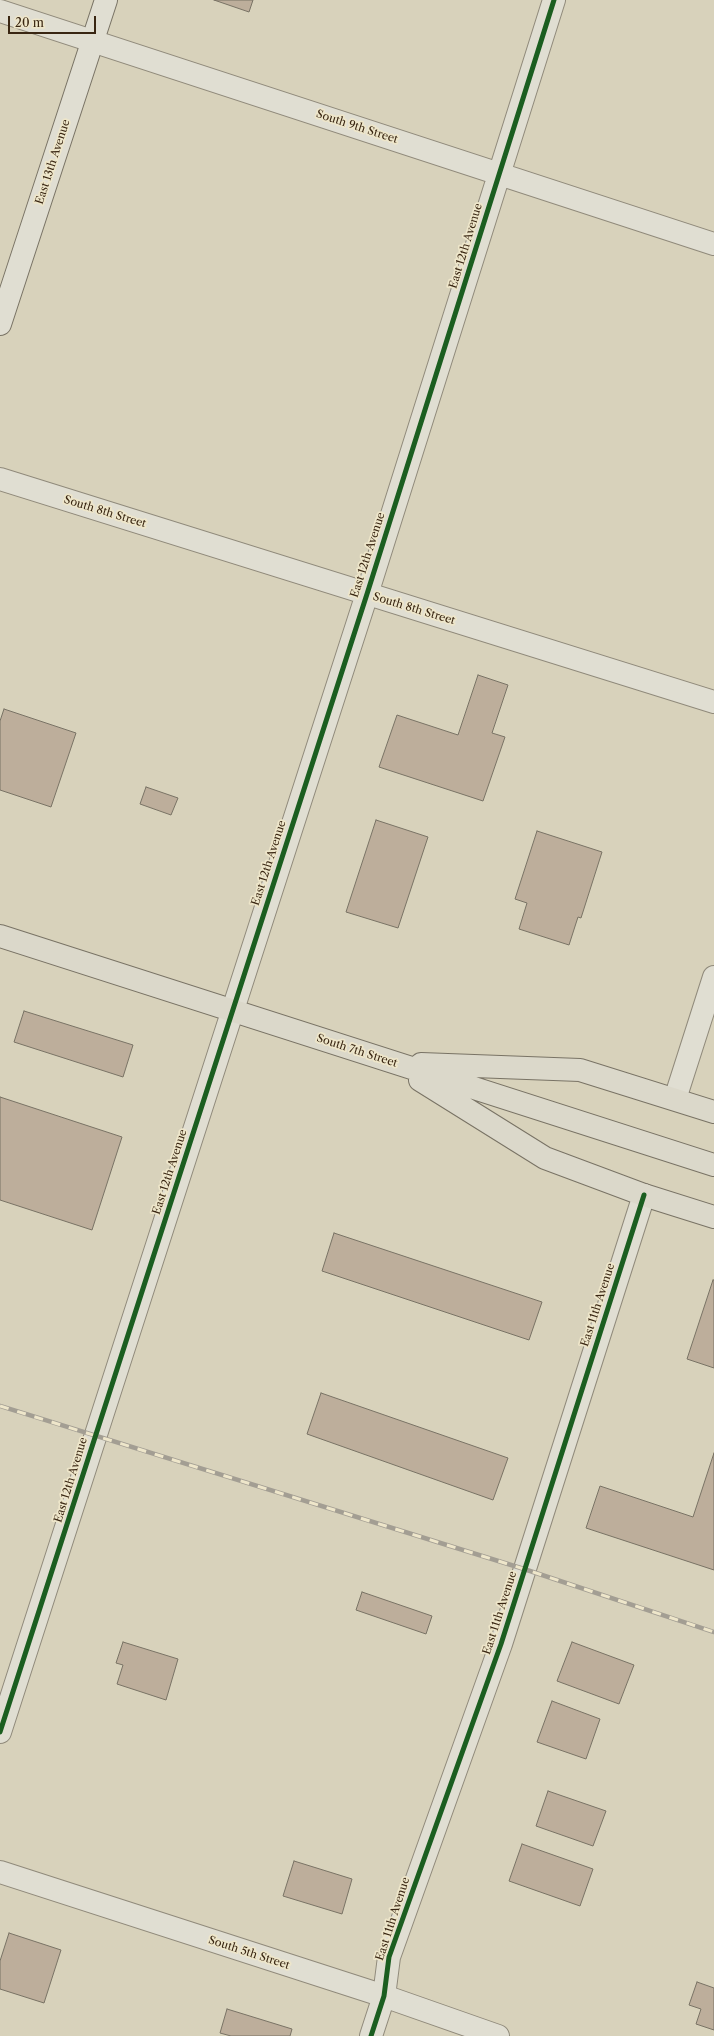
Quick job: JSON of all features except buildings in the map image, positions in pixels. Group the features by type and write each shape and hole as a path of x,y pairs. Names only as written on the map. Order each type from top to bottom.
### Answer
{"main road":[{"name":"South 7th Street","path":"0,936 714,1165"},
{"path":"394,1063 580,1070 714,1112"},
{"path":"394,1063 545,1158 644,1195 714,1217"}],"street":[{"name":"East 13th Avenue","path":"0,324 106,0"},
{"name":"East 12th Avenue","path":"0,1732 367,594 554,0"},
{"name":"South 9th Street","path":"0,11 714,244"},
{"name":"South 8th Street","path":"0,479 714,702"},
{"path":"675,1099 714,977"},
{"name":"East 11th Avenue","path":"371,2036 384,1996 389,1957 501,1644 644,1195"},
{"name":"South 5th Street","path":"0,1872 384,1996 498,2036"}],"railway":[{"path":"0,1406 524,1569 714,1632"}],"cycle path":[{"path":"0,1732 367,594 554,0"},
{"path":"371,2036 384,1996 389,1957 501,1644 644,1195"}]}
